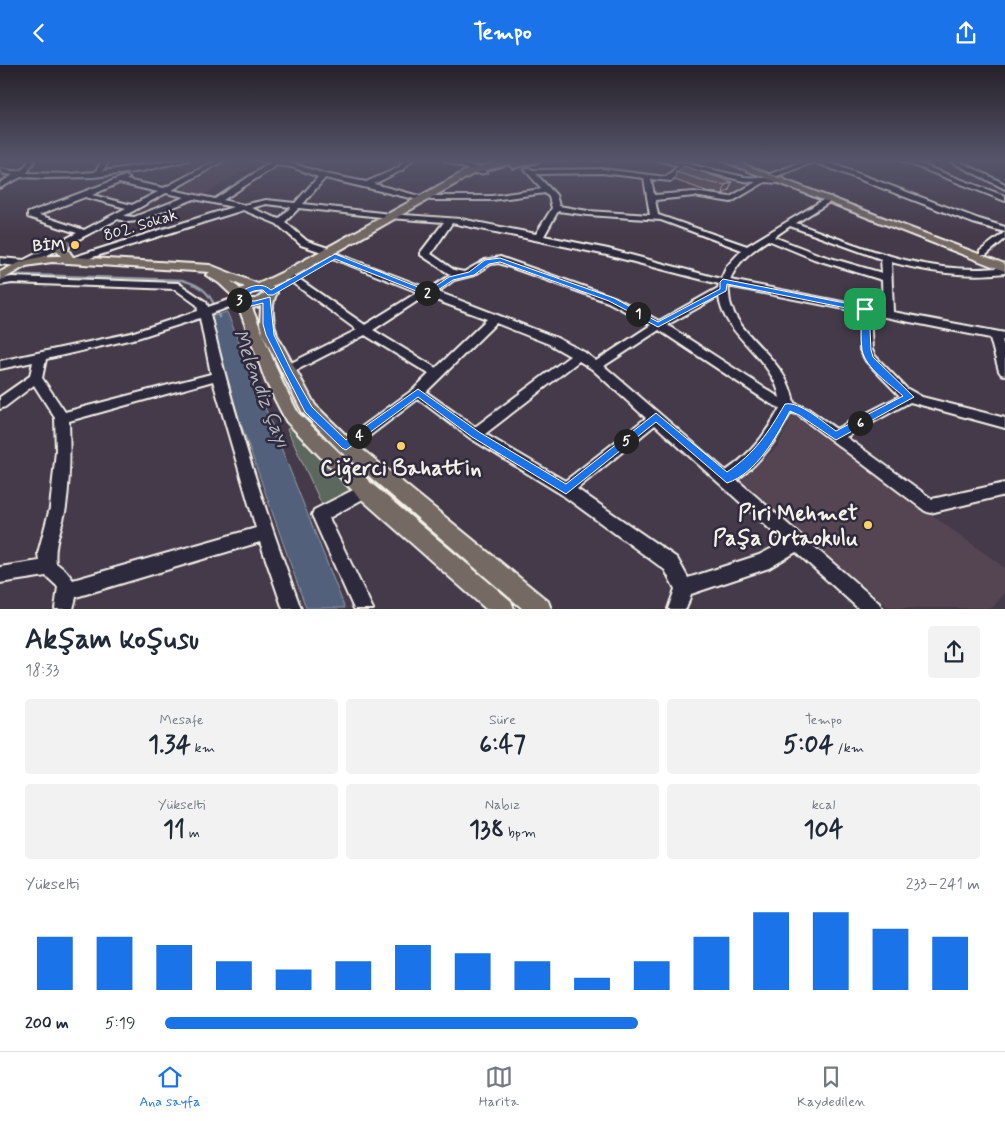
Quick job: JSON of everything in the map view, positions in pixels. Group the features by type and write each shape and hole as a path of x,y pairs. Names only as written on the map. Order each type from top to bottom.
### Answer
{"main road":[{"path":"237,301 247,290 264,292 293,279 390,216 449,185"},
{"path":"264,292 402,217 455,185"},
{"path":"796,185 1005,269"},
{"path":"800,185 1005,261"},
{"path":"66,242 62,249 72,260"},
{"path":"0,277 23,264 43,259 72,260 210,268 264,292"},
{"path":"23,264 196,271 213,275 223,281 237,301 292,417 365,490 496,606"},
{"path":"264,292 270,335 308,409 346,446 540,609"}],"street":[{"path":"85,233 31,215 108,185"},
{"path":"138,185 242,207 280,221 304,243 553,341 580,355 596,365 656,417 873,609"},
{"path":"0,261 23,264 134,208 174,185"},
{"path":"217,201 241,185"},
{"path":"280,221 296,207 315,185"},
{"path":"368,185 420,199"},
{"path":"539,237 556,208 553,197 544,185"},
{"path":"648,185 654,216"},
{"path":"650,198 694,194 731,200 755,185"},
{"path":"881,185 976,221 1005,229"},
{"path":"969,185 1005,199"},
{"path":"432,198 492,198 548,190"},
{"path":"85,195 134,208"},
{"path":"118,216 151,225 193,197"},
{"path":"596,365 723,286 738,257 828,199"},
{"name":"802. Sokak","path":"72,260 151,225 266,202 296,207 472,223 608,252 723,286 888,313 1000,335"},
{"path":"556,208 588,213 654,216 679,223 748,249"},
{"path":"450,220 426,252 426,255 451,272 464,275"},
{"path":"789,223 886,257 944,271 983,274 1005,269"},
{"path":"983,253 1005,235"},
{"path":"767,237 817,257 887,278"},
{"path":"886,257 888,313"},
{"path":"287,370 365,331 451,278 471,273 488,262 500,260 612,300 658,325 776,401 803,412 930,506 1005,489"},
{"path":"293,279 365,331 436,373"},
{"path":"0,282 12,280 160,284 178,286 202,304 207,312 218,376 265,533 292,609"},
{"path":"723,286 728,311 784,384 788,407 769,440 750,462 727,479"},
{"path":"0,365 133,335 237,301"},
{"path":"865,309 866,350 870,358 882,372 910,397 1005,423"},
{"path":"346,446 418,392 495,318"},
{"path":"1000,335 1005,371"},
{"path":"475,435 580,355"},
{"path":"0,404 36,378 40,357"},
{"path":"62,418 218,376"},
{"path":"36,378 62,418 63,451 58,508 46,553 48,568"},
{"path":"418,392 475,435 566,489 671,565 684,588 677,609"},
{"path":"836,436 910,397"},
{"path":"566,489 656,417"},
{"path":"364,609 320,515 365,490"},
{"path":"69,590 265,533"},
{"path":"684,588 763,562 798,543"},
{"path":"0,575 48,568 64,578 69,590 64,609"}],"shaded area":[{"path":"183,185 219,185 204,195 175,190"},
{"path":"686,185 746,185 724,198"},
{"name":"Piri Mehmet Paşa Ortaokulu","path":"793,414 1005,568 1005,593 992,608 889,608 741,481 778,446"}],"green space":[{"path":"294,426 317,455 350,491 322,505 287,429"}],"water":[{"path":"227,312 345,608 306,608 204,319"}],"waterway":[{"name":"Melendiz Çayı","path":"0,274 182,280 202,289 210,297 219,317"}],"place":[{"name":"BİM","path":"75,245"},
{"name":"Ciğerci Bahattin","path":"401,446"},
{"name":"Piri Mehmet Paşa Ortaokulu","path":"868,525"}],"route":[{"path":"335,256 429,294 451,278 471,273 488,262 500,260 612,300 658,325 723,290 723,282 865,309 866,350 870,358 882,372 910,397 836,436 803,412 788,407 769,440 750,462 727,479 656,417 566,489 475,435 418,392 346,446 308,409 287,370 270,335 267,324 267,299 251,305 240,302 239,297 247,290 261,287 268,289 270,293 335,256"}]}
